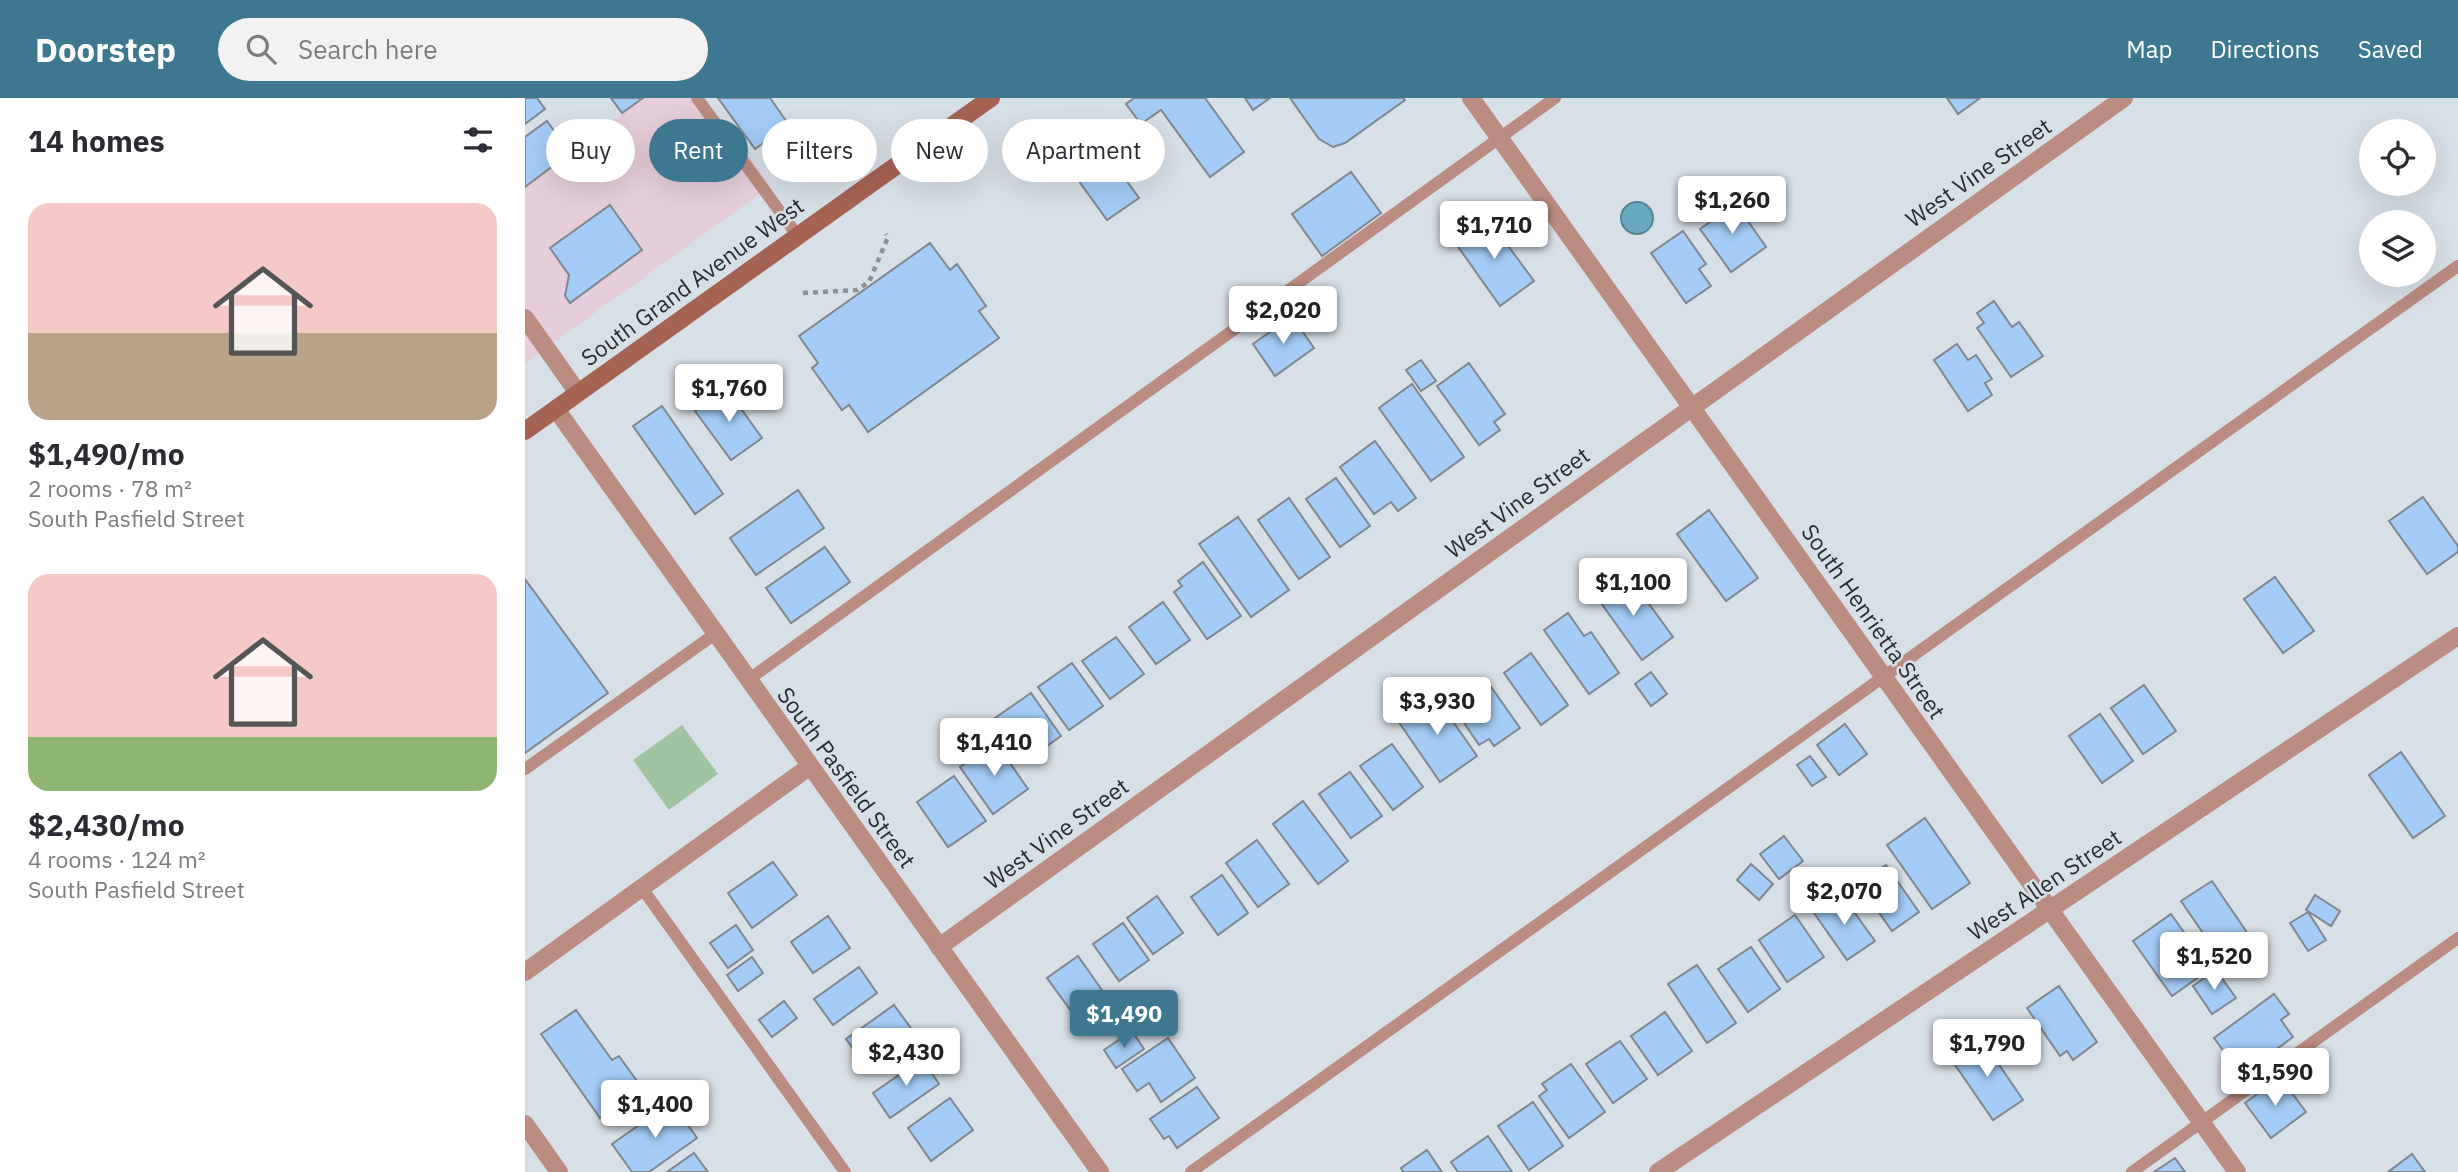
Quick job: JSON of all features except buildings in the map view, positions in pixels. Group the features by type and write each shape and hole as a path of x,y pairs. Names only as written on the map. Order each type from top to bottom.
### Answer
{"main road":[{"name":"South Grand Avenue West","path":"525,431 797,234 991,98"}],"street":[{"name":"South Henrietta Street","path":"1471,98 2237,1172"},
{"name":"West Vine Street","path":"939,947 2124,98"},
{"path":"525,318 578,393"},
{"name":"South Pasfield Street","path":"556,409 1100,1172"},
{"name":"West Allen Street","path":"1658,1172 2458,636"},
{"path":"525,972 809,767"},
{"path":"525,1124 559,1172"}],"lane":[{"path":"697,98 797,234"},
{"path":"748,680 1555,98"},
{"path":"1191,1172 2458,266"},
{"path":"525,769 715,634"},
{"path":"642,888 845,1172"},
{"path":"2132,1172 2458,938"}],"path":[{"path":"803,293 857,290 869,282 888,237 886,234"}],"shaded area":[{"path":"644,98 704,98 720,119 649,119 649,182 748,182 748,156 762,174 762,182 768,182 771,186 525,363 525,186 546,170 546,182 635,182 635,119 616,119"}],"green space":[{"path":"682,725 718,774 669,810 633,760"}],"water":[{"path":"1637,202 1649,206 1653,218 1649,230 1637,234 1625,230 1621,218 1625,206"}]}
